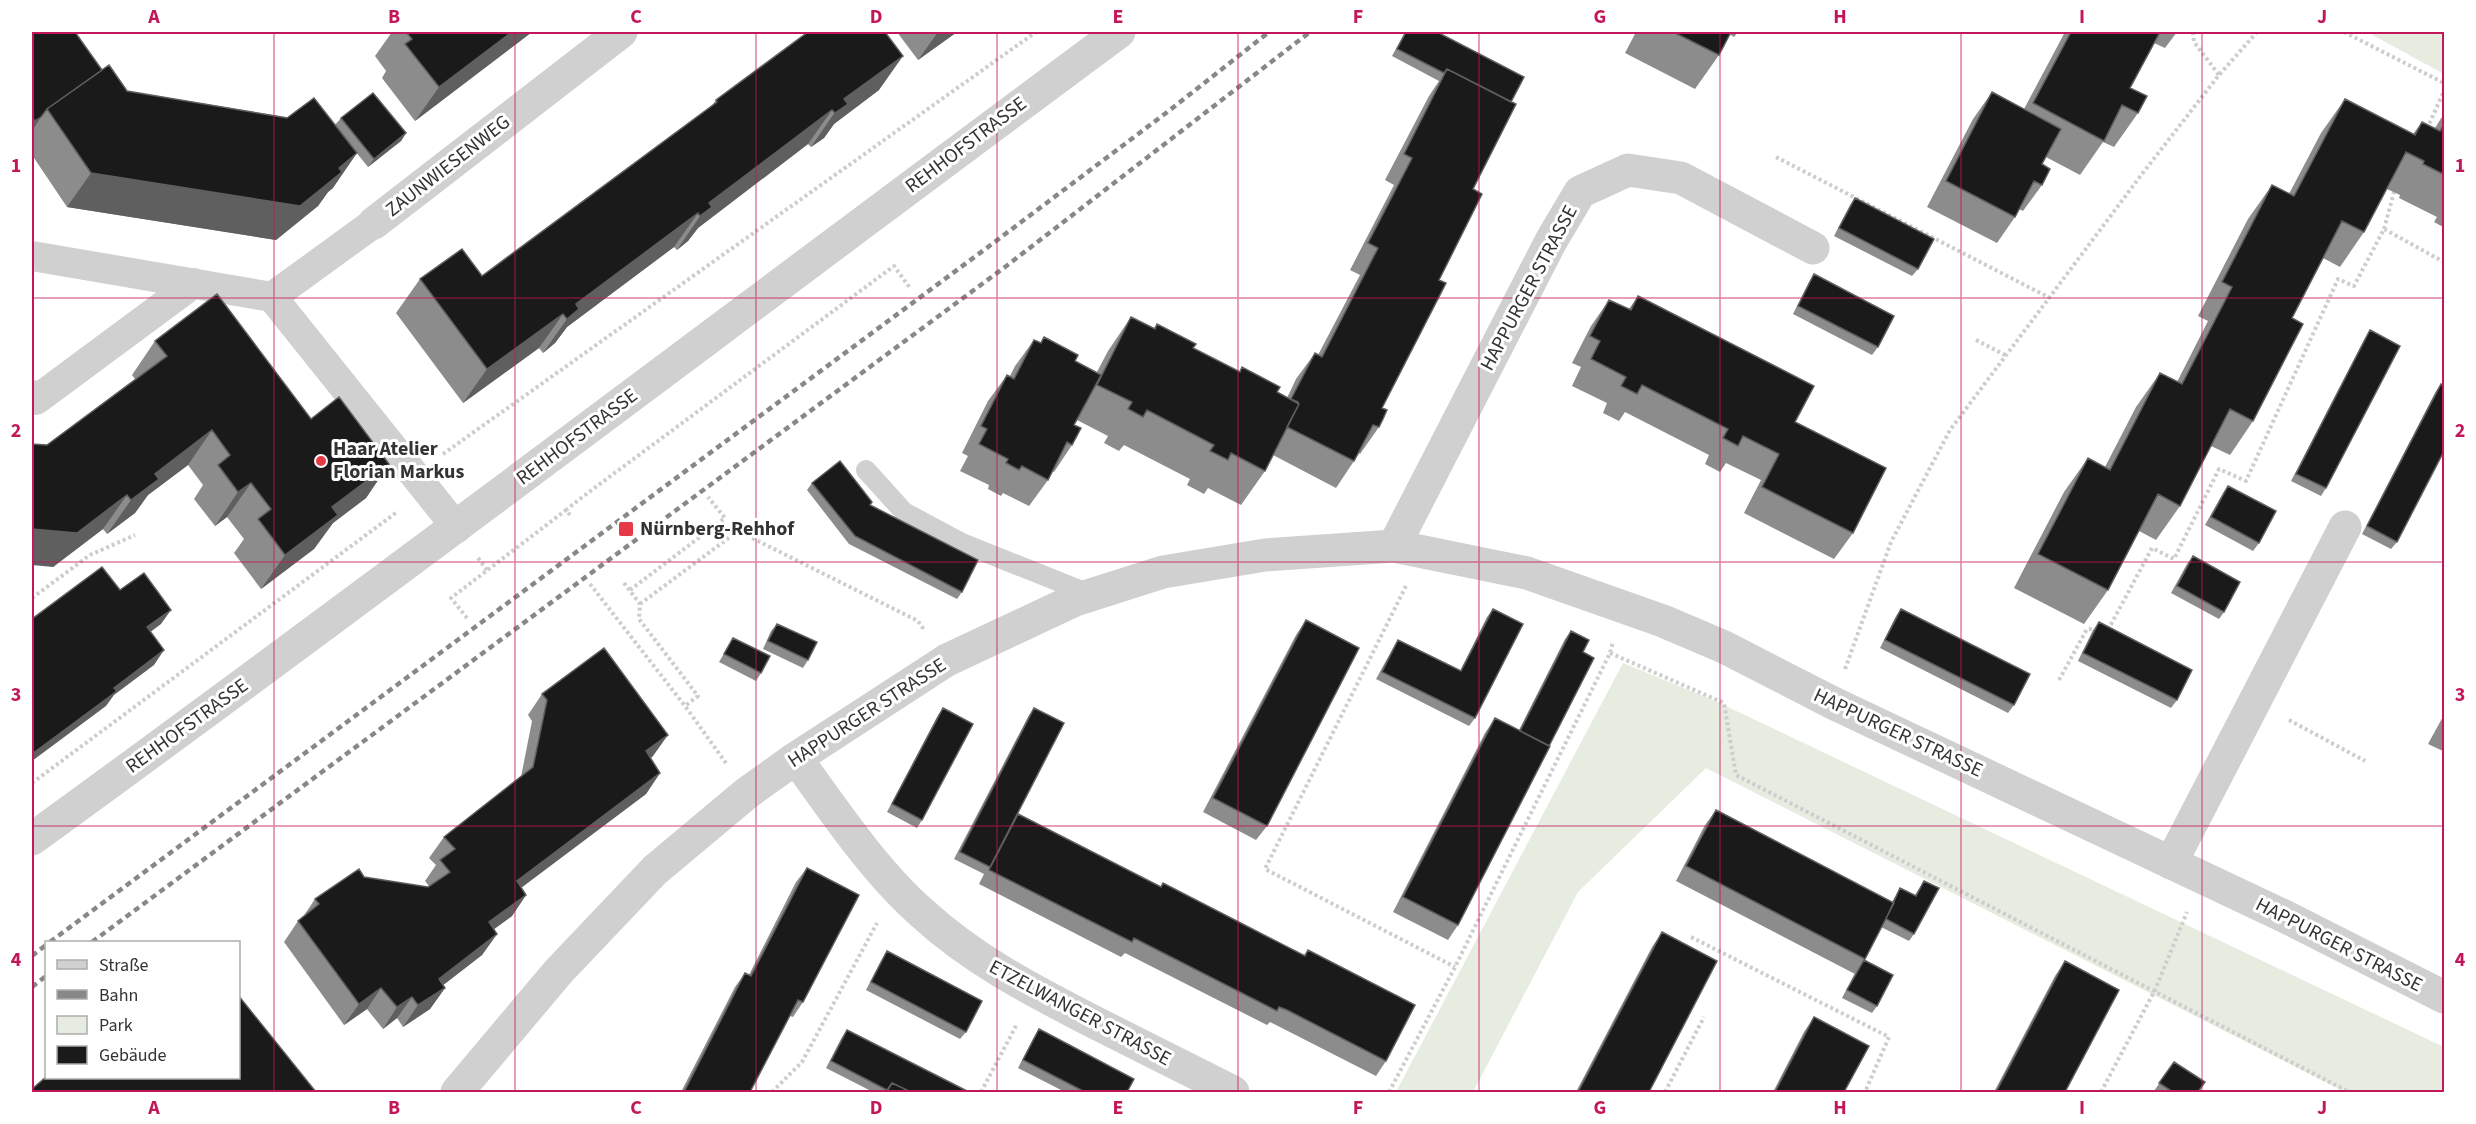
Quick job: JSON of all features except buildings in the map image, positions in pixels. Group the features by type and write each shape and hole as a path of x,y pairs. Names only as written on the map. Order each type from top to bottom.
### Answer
{"street":[{"name":"ZAUNWIESENWEG","path":"272,297 374,223 621,32"},
{"name":"REHHOFSTRASSE","path":"32,839 457,528 784,280 1119,32"},
{"name":"HAPPURGER STRASSE","path":"1405,548 1551,241 1580,192 1628,170 1681,178 1813,248"},
{"path":"32,256 272,297 457,528"},
{"path":"32,395 36,400 194,283"},
{"path":"2171,863 2345,527"},
{"name":"HAPPURGER STRASSE","path":"457,1092 558,972 655,870 747,793 796,758 947,660 1075,600 1163,572 1265,555 1405,548 1527,573 1624,607 1724,647 1833,703 2284,916 2445,998"},
{"name":"ETZELWANGER STRASSE","path":"796,758 838,817 896,887 920,912 953,940 986,964 1034,991 1233,1092"}],"lane":[{"path":"866,470 904,512 962,543 1092,595"}],"path":[{"path":"32,783 395,515 415,476 461,439 1036,32"},
{"path":"2193,32 2194,42 2219,75"},
{"path":"1833,703 1891,542 1950,430 2219,75 2257,32"},
{"path":"2344,32 2445,83"},
{"path":"2424,135 2445,91"},
{"path":"1776,157 2050,298"},
{"path":"2059,680 2087,629 2108,630 2151,548 2174,559 2219,470 2246,481 2338,279 2354,286 2384,229 2394,192"},
{"path":"2384,229 2445,262"},
{"path":"467,618 451,598 566,510 894,266 910,288"},
{"path":"1976,340 2007,356"},
{"path":"630,590 724,518 708,497"},
{"path":"566,510 570,515"},
{"path":"640,604 738,531 918,621"},
{"path":"32,598 90,555 135,535"},
{"path":"1405,548 1405,592 1265,869 1455,967"},
{"path":"624,583 640,604 639,619 698,696 685,706"},
{"path":"590,584 685,706 747,793"},
{"path":"1389,1092 1455,967 1610,652 1624,607"},
{"path":"1610,652 1724,703 1736,775 1962,894 2155,990 2349,1092"},
{"path":"2255,702 2365,761"},
{"path":"2101,1092 2155,990 2201,877"},
{"path":"772,1092 802,1062 896,887"},
{"path":"1691,938 1889,1038 1865,1092"},
{"path":"981,1092 1034,991"},
{"path":"1665,1092 1704,1017"}],"green space":[{"path":"2367,32 2444,32 2444,74"},
{"path":"1623,663 1713,700 2444,1047 2444,1092 2345,1092 1706,768 1578,892 1473,1092 1396,1092"}],"railway":[{"path":"51,941 988,247 1269,32"},
{"path":"93,941 1005,267 1310,32"},
{"path":"32,956 45,946"},
{"path":"32,987 45,977"}],"place":[{"name":"Haar Atelier Florian Markus","path":"321,461"},
{"name":"Nürnberg-Rehhof","path":"626,529"}]}
